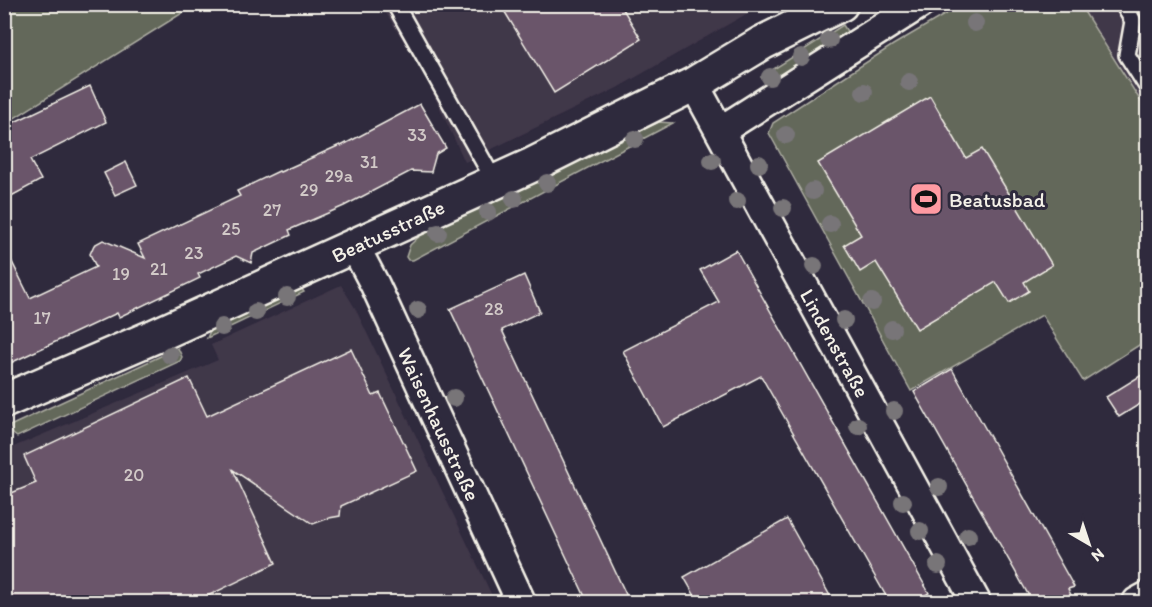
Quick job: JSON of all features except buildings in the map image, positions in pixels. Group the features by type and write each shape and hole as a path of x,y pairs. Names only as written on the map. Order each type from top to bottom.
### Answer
{"street":[{"name":"Beatusstraße","path":"762,43 806,4"},
{"name":"Beatusstraße","path":"4,401 355,247 611,127 694,84 762,43 841,4"},
{"path":"720,131 920,4"},
{"name":"Lindenstraße","path":"694,84 976,603"},
{"name":"Waisenhausstraße","path":"355,247 375,285 521,603"},
{"path":"1137,603 1148,596"}],"lane":[{"path":"394,4 495,182"},
{"path":"1123,4 1133,21 1127,55 1148,88"}],"shaded area":[{"path":"381,5 762,5 617,88 465,162 423,72"},
{"path":"1080,5 1147,5 1147,111 1124,73"},
{"path":"341,285 355,308 495,602 5,602 4,451 218,360 211,345"}],"green space":[{"path":"5,4 195,4 195,5 5,124"},
{"path":"961,5 1080,5 1147,111 1147,340 1083,381 1042,315 911,391 769,133 773,123 893,45"},
{"path":"843,25 850,36 768,88 761,77"},
{"path":"659,122 673,123 413,260 408,260 406,257 410,245 421,235"},
{"path":"301,288 304,292 207,338 212,326"},
{"path":"178,348 182,357 180,361 17,437 13,434 10,426"}],"place":[{"name":"Beatusbad","path":"926,199"}]}
